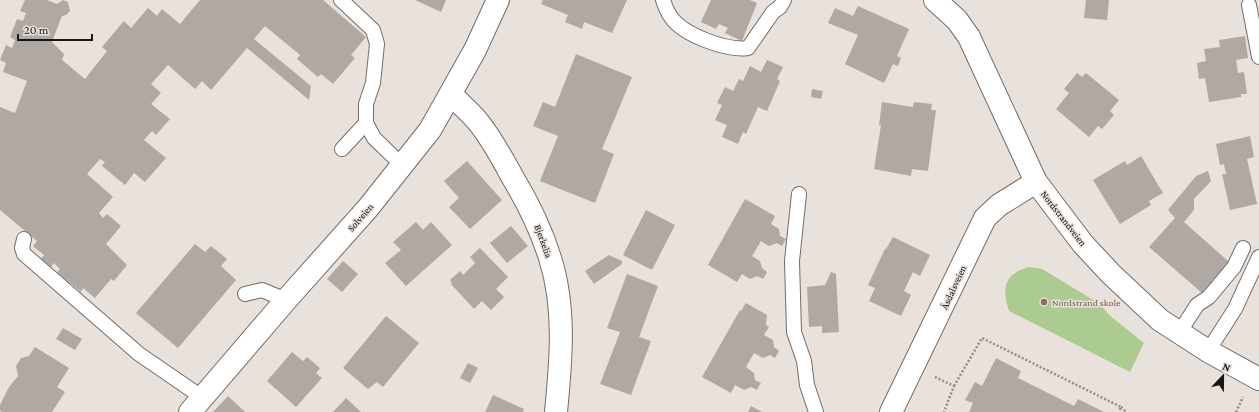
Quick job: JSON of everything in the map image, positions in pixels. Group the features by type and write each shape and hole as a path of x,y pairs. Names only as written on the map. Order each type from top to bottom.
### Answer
{"street":[{"name":"Solveien","path":"197,405 286,300 368,208 403,166 430,130 451,95 491,18 498,0"},
{"name":"Nordstrandveien","path":"935,0 957,20 969,37 1036,182 1072,231 1111,274 1160,320 1208,351 1252,386"},
{"name":"Bjerkelia","path":"451,95 480,123 534,216 550,258 558,291 561,326 560,367 556,412"},
{"name":"Åsdalsveien","path":"891,412 985,218 999,205 1036,182"}],"lane":[{"path":"341,0 373,30 377,44 373,83 366,104 366,123 374,138 403,166"},
{"path":"663,0 671,19 681,26 726,48 740,49 748,48 773,12 780,7 784,0"},
{"path":"1250,5 1259,57"},
{"path":"342,149 366,123"},
{"path":"799,194 792,261 794,332 804,361 807,385 816,412"},
{"path":"24,239 22,248 24,254 138,354 179,375 197,405"},
{"path":"1179,333 1197,305 1209,297 1234,267 1243,248"},
{"path":"1208,351 1234,309 1259,257"},
{"path":"245,294 262,290 286,300"}],"path":[{"path":"944,412 954,386 982,338 1121,406 1126,412"},
{"path":"934,376 954,386"},
{"path":"1236,412 1252,386"},
{"path":"1118,412 1121,406"}],"green space":[{"path":"1029,267 1042,269 1100,304 1109,315 1144,343 1130,372 1009,311 1005,289 1009,278 1020,270"}],"building":[{"path":"25,0 47,0 57,4 63,0 68,2 70,11 66,15 62,16 52,42 64,54 62,60 85,79 107,51 102,47 124,21 131,28 148,8 157,16 162,9 180,24 200,0 323,0 366,37 351,55 355,58 333,84 321,74 318,77 297,59 300,55 265,26 254,39 311,86 309,100 247,48 211,90 202,81 195,89 168,65 151,84 161,93 151,104 170,119 156,135 152,131 144,140 166,158 145,182 134,173 125,185 102,166 105,162 100,159 87,174 113,197 99,213 103,218 107,214 121,226 106,244 127,265 114,281 111,279 95,298 83,288 81,292 57,272 60,269 54,263 51,267 41,259 44,255 33,246 37,241 0,210 0,107 15,113 27,81 3,72 6,63 0,60 6,45 12,48 15,40 10,37 17,19 23,21 26,13 20,11"},
{"path":"415,0 446,0 441,12"},
{"path":"543,0 627,0 612,33 584,22 582,29 565,22 568,15 541,4"},
{"path":"711,0 750,0 757,3 742,41 725,33 728,28 719,24 716,29 701,22"},
{"path":"1086,0 1109,0 1107,20 1084,18"},
{"path":"858,6 909,29 897,56 901,58 898,66 893,64 884,83 845,64 858,35 828,23 835,8 853,16"},
{"path":"1245,36 1248,58 1236,60 1238,73 1244,72 1247,94 1241,94 1241,97 1209,102 1205,78 1199,79 1197,63 1206,61 1204,49 1220,47 1219,40"},
{"path":"576,54 632,77 602,149 614,154 595,203 540,181 558,136 533,126 543,102 555,107"},
{"path":"767,60 783,67 777,79 780,81 767,111 758,107 746,134 743,132 738,144 722,137 727,125 715,120 722,105 717,103 725,87 733,91 739,79 743,81 750,66 761,72"},
{"path":"1077,73 1082,77 1086,73 1119,100 1110,111 1114,115 1102,129 1098,126 1089,137 1056,109 1069,93 1064,89"},
{"path":"812,89 823,91 821,99 811,97"},
{"path":"882,102 913,107 914,102 932,104 931,110 936,110 928,171 912,169 911,176 874,169 881,125 879,125"},
{"path":"1250,136 1254,157 1247,159 1257,204 1230,210 1222,174 1226,174 1224,164 1220,165 1216,144"},
{"path":"1141,156 1163,193 1149,201 1151,205 1120,224 1093,180 1125,161 1127,165"},
{"path":"467,161 502,200 470,229 449,207 459,198 444,181"},
{"path":"1208,171 1211,181 1194,199 1194,210 1184,222 1229,262 1202,293 1149,247 1175,218 1168,210 1196,176"},
{"path":"745,199 775,216 771,224 779,229 780,236 786,239 782,246 777,243 769,246 761,241 752,256 760,261 762,268 767,272 765,276 763,279 757,276 750,279 742,274 737,282 708,265"},
{"path":"646,210 675,225 652,270 623,255"},
{"path":"416,222 423,230 431,222 452,245 406,286 385,263 401,250 393,242"},
{"path":"511,226 528,246 507,263 490,243"},
{"path":"893,237 930,255 920,276 913,272 904,291 911,295 901,316 869,301 875,288 868,285 885,249"},
{"path":"195,244 205,252 211,246 227,259 221,266 236,280 178,348 136,313"},
{"path":"480,248 508,277 496,289 504,297 491,310 482,301 474,309 451,284 452,283 450,280 460,271 463,275 475,263 470,257"},
{"path":"609,255 622,261 622,264 594,284 585,271"},
{"path":"343,261 358,274 342,292 327,279"},
{"path":"831,272 836,274 839,332 822,333 822,326 809,327 807,287 825,285"},
{"path":"627,274 658,286 639,337 651,341 631,395 600,384 620,332 607,328"},
{"path":"746,303 767,315 766,325 769,327 764,335 773,340 774,347 779,351 775,358 770,355 763,358 754,353 746,367 754,373 755,380 761,383 757,390 751,387 744,390 735,385 731,393 702,377 740,310 741,311"},
{"path":"386,316 419,343 383,387 377,382 368,389 343,368"},
{"path":"63,328 82,339 75,350 56,339"},
{"path":"35,347 69,368 57,387 65,392 52,412 0,411 0,405 9,387 18,376 16,366 21,358 29,356"},
{"path":"292,352 303,361 307,357 320,368 316,373 322,378 296,407 267,381"},
{"path":"996,358 1021,371 1018,378 1074,406 1078,399 1104,412 969,412 973,403 965,400 975,382 982,386"},
{"path":"468,363 478,368 470,383 460,378"},
{"path":"493,395 524,409 523,412 485,412"},
{"path":"228,396 245,412 213,412"},
{"path":"346,398 361,412 333,412"},
{"path":"751,406 762,412 748,412"}],"place":[{"name":"Nordstrand skole","path":"1044,302"}]}
